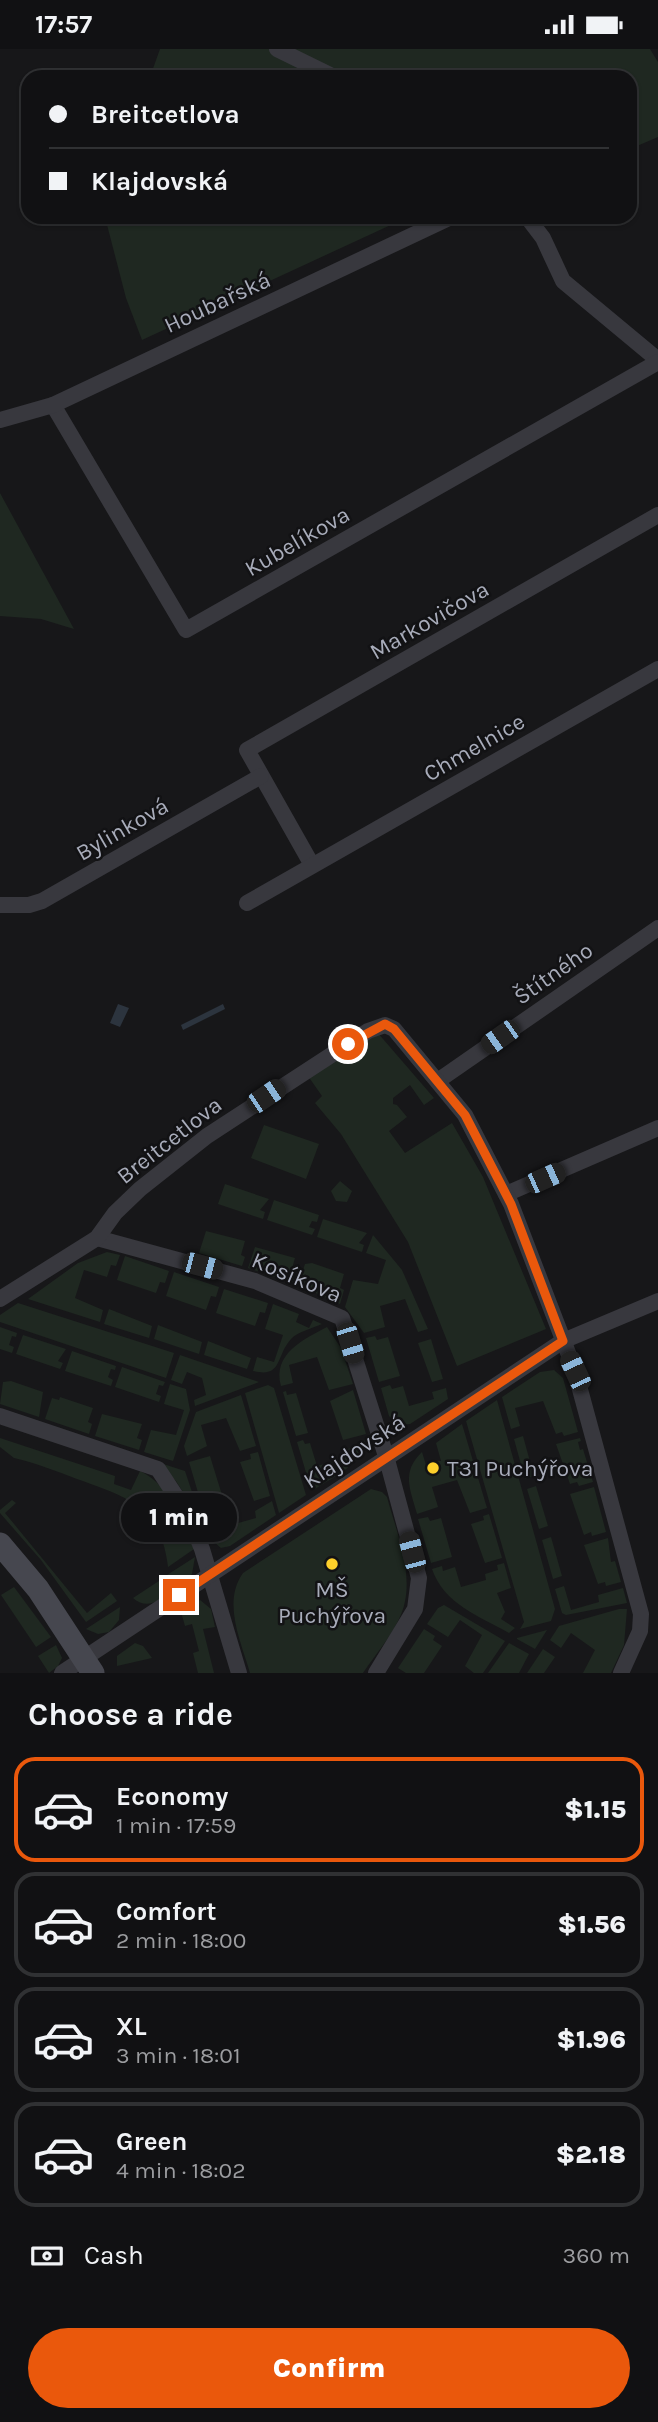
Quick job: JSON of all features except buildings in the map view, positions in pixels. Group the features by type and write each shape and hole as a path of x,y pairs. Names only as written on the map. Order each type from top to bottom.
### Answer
{"street":[{"path":"277,49 320,70"},
{"name":"Houbařská","path":"0,420 53,405 436,224"},
{"path":"532,224 543,238 563,281 658,361"},
{"name":"Kubelíkova","path":"53,405 186,630 658,361"},
{"name":"Markovičova","path":"261,776 247,750 658,515"},
{"name":"Chmelnice","path":"247,903 658,669"},
{"path":"261,776 312,866"},
{"name":"Bylinková","path":"0,905 41,901 261,776"},
{"name":"Štítného","path":"439,1080 658,927"},
{"name":"Breitcetlova","path":"0,1299 97,1238 132,1197 185,1152 368,1031 385,1024 394,1029 439,1080 465,1115 506,1195 575,1371 641,1614 640,1631 621,1673"},
{"path":"506,1195 658,1128"},
{"name":"Kosíkova","path":"97,1238 255,1281 342,1318 386,1456 419,1579 415,1609 376,1673"},
{"name":"Klajdovská","path":"62,1673 89,1666 211,1573 563,1341 658,1301"},
{"path":"0,1416 158,1469 187,1513 211,1573 239,1673"},
{"path":"0,1544 38,1589 89,1666"}],"shaded area":[{"path":"160,49 650,49 658,62 658,137 637,146 637,70 152,70"},
{"path":"107,224 393,224 142,340 126,298"},
{"path":"0,493 74,629 41,619 0,616"},
{"path":"118,1004 129,1008 120,1027 110,1023"},
{"path":"223,1004 225,1009 183,1030 181,1025"},
{"path":"377,1032 434,1098 424,1105 410,1085 393,1098 393,1104 407,1117 389,1131 405,1153 452,1123 483,1177 546,1329 457,1366 408,1242 341,1134 315,1103 322,1096 308,1076"},
{"path":"264,1125 319,1144 306,1179 251,1158"},
{"path":"340,1181 352,1191 347,1202 336,1201 331,1191"},
{"path":"225,1184 269,1199 260,1210 265,1212 263,1219 218,1204"},
{"path":"274,1200 319,1215 317,1222 312,1221 309,1227 315,1229 312,1235 267,1220"},
{"path":"323,1219 367,1233 359,1243 364,1245 362,1252 317,1237"},
{"path":"206,1231 245,1241 241,1255 245,1257 242,1266 199,1253"},
{"path":"373,1235 402,1270 428,1329 418,1332 405,1299 380,1306 385,1327 364,1333 345,1307 353,1280 378,1284 386,1260 366,1253"},
{"path":"255,1247 295,1258 291,1272 295,1274 293,1283 248,1268"},
{"path":"107,1252 120,1255 116,1266 111,1265 107,1277 84,1270 75,1298 103,1310 100,1322 28,1299 78,1263"},
{"path":"125,1256 169,1271 165,1283 160,1282 156,1293 117,1280"},
{"path":"312,1263 344,1274 340,1288 344,1290 340,1304 298,1285 305,1264"},
{"path":"174,1272 219,1287 216,1297 211,1296 206,1310 166,1296"},
{"path":"224,1289 268,1303 265,1313 260,1312 255,1326 216,1313"},
{"path":"18,1303 174,1353 166,1378 0,1322 0,1315"},
{"path":"273,1304 299,1314 296,1322 309,1328 313,1320 322,1324 291,1339 274,1369 253,1371 257,1357 274,1362 283,1335 265,1329"},
{"path":"109,1309 152,1326 149,1338 104,1324"},
{"path":"158,1325 202,1342 199,1354 154,1339"},
{"path":"0,1327 17,1333 16,1337 12,1336 9,1345 14,1347 12,1353 0,1349"},
{"path":"327,1327 341,1348 353,1384 329,1390 317,1357 289,1365 293,1383 281,1386 279,1375 286,1356 300,1343"},
{"path":"23,1335 66,1349 58,1361 63,1363 60,1369 16,1354"},
{"path":"375,1336 377,1340 388,1337 400,1376 379,1382 366,1338"},
{"path":"431,1339 443,1379 432,1382 418,1343"},
{"path":"208,1341 251,1358 247,1369 204,1355"},
{"path":"72,1351 116,1366 115,1370 111,1369 108,1377 113,1380 111,1386 65,1371"},
{"path":"180,1355 259,1382 195,1406 194,1400 206,1395 202,1378 187,1372 182,1384 171,1380"},
{"path":"122,1367 165,1382 163,1386 159,1385 156,1394 161,1396 159,1402 115,1387"},
{"path":"554,1370 563,1378 578,1432 564,1436 562,1432 556,1434 543,1401 515,1408 520,1426 511,1429 502,1397 540,1372"},
{"path":"11,1381 43,1392 39,1417 0,1404 3,1382"},
{"path":"170,1384 186,1389 190,1410 173,1461 144,1452 151,1430 176,1435 184,1410 164,1404"},
{"path":"268,1385 274,1388 306,1495 279,1513 245,1393"},
{"path":"390,1385 392,1389 403,1386 409,1406 434,1399 432,1392 446,1388 448,1399 410,1424 398,1425 389,1416 381,1388"},
{"path":"353,1390 366,1434 343,1440 330,1401"},
{"path":"286,1391 287,1395 296,1393 308,1433 296,1436 283,1392"},
{"path":"241,1395 256,1446 240,1451 226,1418 201,1425 207,1446 187,1456 184,1446 196,1412"},
{"path":"60,1397 93,1408 88,1422 92,1424 89,1434 45,1419 52,1398 59,1400"},
{"path":"497,1400 555,1609 551,1621 520,1629 524,1622 466,1421"},
{"path":"102,1414 142,1424 137,1438 142,1440 139,1450 95,1436"},
{"path":"462,1424 487,1508 470,1513 457,1480 432,1487 438,1507 417,1514 409,1481 415,1459 422,1452 429,1475 440,1472 437,1461 441,1461 436,1443"},
{"path":"523,1436 534,1476 525,1479 514,1439"},
{"path":"0,1438 115,1476 114,1484 131,1490 140,1471 159,1485 174,1504 194,1549 168,1567 158,1530 139,1507 112,1492 14,1458 0,1447"},
{"path":"580,1438 580,1450 583,1449 593,1482 579,1486 577,1482 570,1484 556,1444"},
{"path":"303,1440 305,1444 310,1443 317,1466 345,1458 344,1451 366,1440 364,1449 353,1463 315,1489 310,1486 297,1442"},
{"path":"258,1452 270,1496 254,1501 240,1462 251,1459 250,1454"},
{"path":"210,1456 222,1495 202,1506 189,1462"},
{"path":"157,1462 185,1471 197,1507 193,1508 176,1481"},
{"path":"536,1486 548,1526 539,1529 527,1489"},
{"path":"594,1487 606,1532 592,1536 591,1532 584,1535 570,1494"},
{"path":"371,1489 382,1492 387,1497 406,1574 404,1604 387,1640 363,1673 250,1673 238,1635 234,1609 237,1584 243,1573"},
{"path":"12,1500 16,1503 5,1513 87,1613 111,1593 117,1601 86,1622 41,1560 0,1513"},
{"path":"272,1501 276,1515 230,1546 221,1548 214,1542 204,1512 225,1505 231,1525 256,1518 255,1511"},
{"path":"489,1514 502,1558 485,1563 471,1524 484,1520 483,1516"},
{"path":"428,1517 430,1521 441,1518 452,1557 431,1563 418,1519"},
{"path":"551,1537 562,1576 553,1579 542,1540"},
{"path":"608,1538 611,1562 615,1561 621,1582 606,1586 605,1582 598,1584 584,1545"},
{"path":"195,1557 192,1574 176,1588 167,1575"},
{"path":"504,1563 511,1588 497,1593 505,1612 501,1619 515,1628 509,1633 454,1600 445,1591 432,1569 442,1566 443,1571 455,1567 461,1587 486,1580 485,1574 498,1570 497,1565"},
{"path":"162,1579 171,1592 162,1598 148,1604 133,1598"},
{"path":"564,1586 571,1610 599,1602 598,1595 623,1588 627,1603 566,1615 562,1613 555,1589"},
{"path":"14,1587 51,1637 36,1647 1,1595"},
{"path":"200,1600 211,1609 215,1627 203,1629 214,1673 198,1673 193,1653 199,1651 192,1624 185,1626 181,1612"},
{"path":"444,1605 505,1641 483,1673 474,1673 465,1666 482,1635 460,1620 448,1637 427,1624 438,1608"},
{"path":"120,1607 119,1620 109,1632 98,1634 86,1629"},
{"path":"627,1609 624,1645 611,1673 583,1673 595,1650 571,1633 561,1648 550,1640 559,1626"},
{"path":"424,1629 435,1636 433,1640 442,1646 424,1673 406,1673 398,1668"},
{"path":"547,1630 535,1649 517,1639 517,1638"},
{"path":"135,1643 143,1646 152,1658 117,1666 117,1656"},
{"path":"509,1643 529,1654 519,1673 488,1673"},
{"path":"56,1645 62,1658 58,1666 49,1673 38,1656"},
{"path":"543,1649 555,1657 544,1673 527,1673"}],"place":[{"name":"T31 Puchýřova","path":"433,1468"},
{"name":"MŠ Puchýřova","path":"332,1564"}],"route":[{"path":"179,1595 563,1341 511,1204 465,1115 439,1080 394,1029 385,1024 348,1044"}]}
